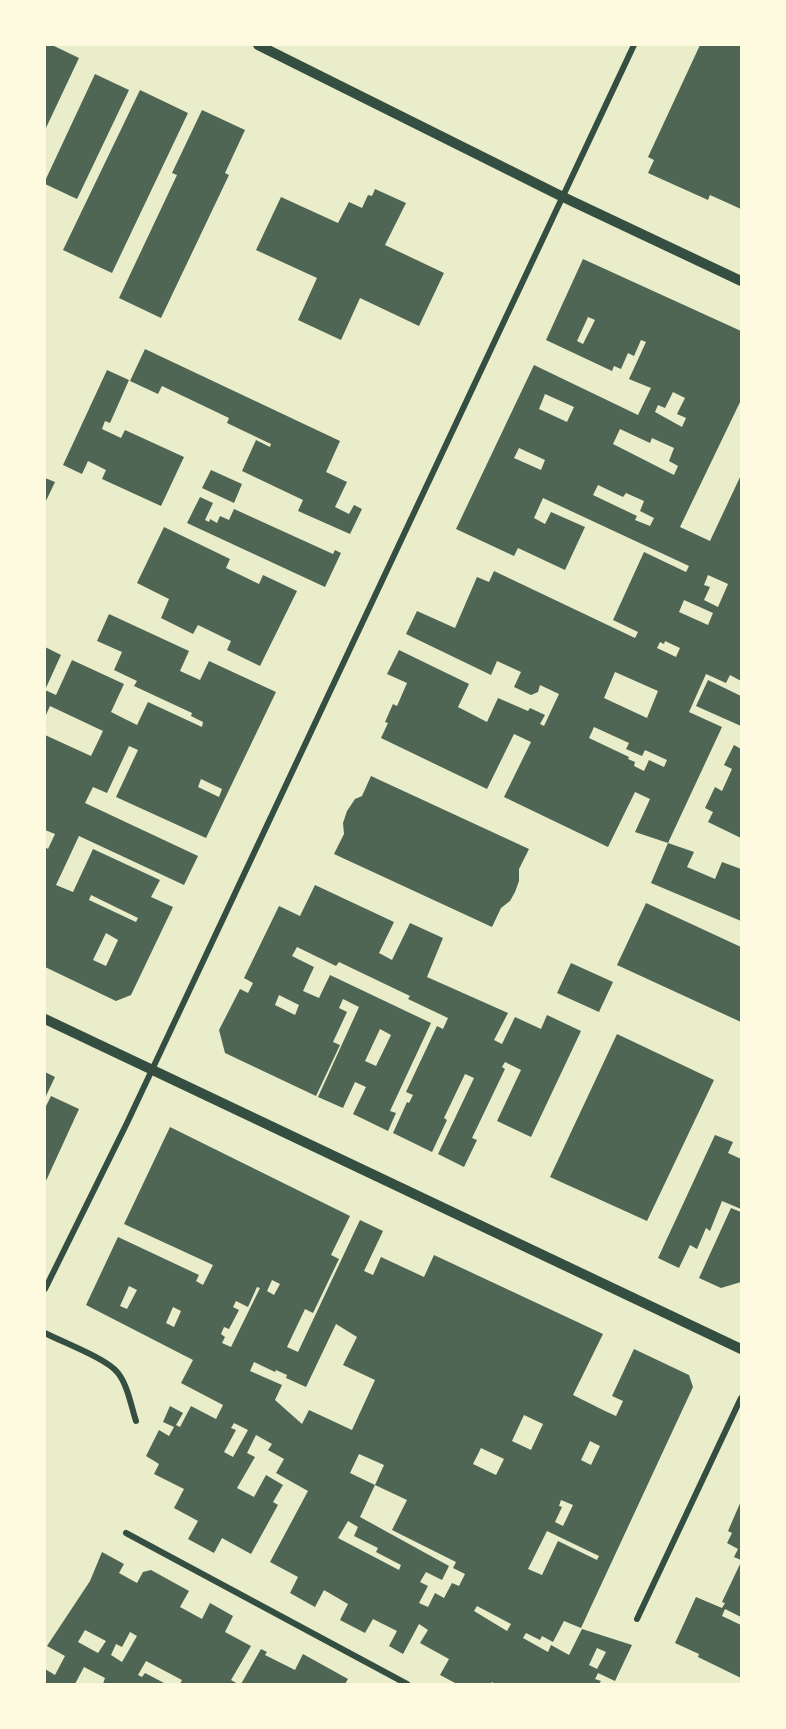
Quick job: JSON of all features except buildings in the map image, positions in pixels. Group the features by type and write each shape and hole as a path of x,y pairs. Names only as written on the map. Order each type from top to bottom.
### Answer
{"street":[{"path":"258,45 561,196 741,281"},
{"path":"45,1289 152,1070 561,196 634,45"},
{"path":"45,1019 741,1350"},
{"path":"45,1333 108,1364 118,1372 125,1384 136,1421"},
{"path":"637,1619 741,1398"},
{"path":"126,1533 405,1684"}]}
